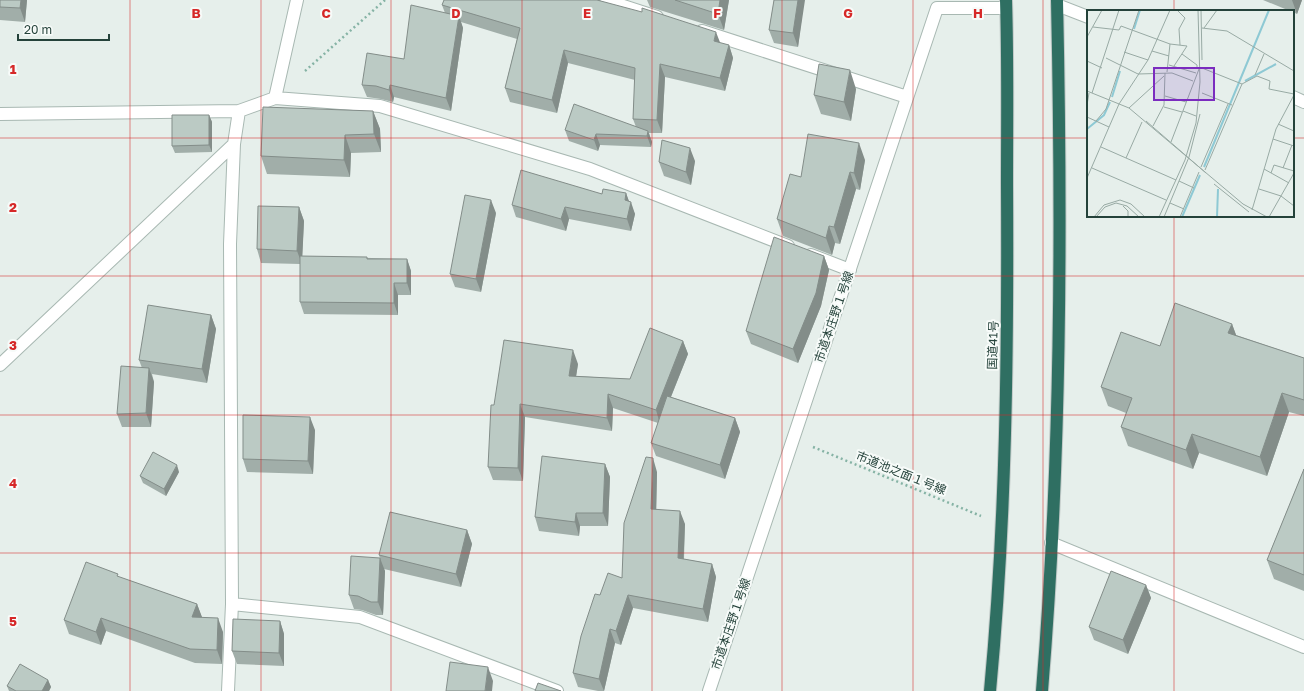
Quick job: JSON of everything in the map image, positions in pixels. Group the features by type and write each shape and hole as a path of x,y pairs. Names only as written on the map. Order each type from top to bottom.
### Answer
{"highway":[{"path":"1042,691 1056,426 1059,289 1057,2"},
{"name":"国道41号","path":"990,691 999,583 1002,524 1008,310 1006,4"}],"street":[{"path":"275,98 297,0"},
{"path":"605,0 666,19"},
{"path":"1057,2 1087,17"},
{"name":"市道本庄野１号線","path":"708,691 938,4 1006,4"},
{"path":"688,26 907,96"},
{"path":"1294,97 1304,102"},
{"path":"0,114 239,111 275,98 380,106 590,169 850,270"},
{"path":"228,691 232,604 230,244 234,144 239,111"},
{"path":"0,364 234,144"},
{"path":"1051,543 1304,647"},
{"path":"232,604 360,618 557,691"}],"path":[{"path":"304,72 385,0"},
{"name":"市道池之面１号線","path":"793,439 1002,524"}],"building":[{"path":"0,0 21,0 20,8 0,7"},
{"path":"444,0 597,0 642,12 642,8 716,32 714,41 729,45 720,78 660,64 657,120 633,119 635,68 564,50 552,100 505,88 520,28 442,5"},
{"path":"675,0 720,0 718,14"},
{"path":"774,0 798,0 793,33 769,30"},
{"path":"411,5 459,16 446,98 390,85 389,90 376,86 362,85 367,53 404,59"},
{"path":"819,64 850,70 844,102 814,95"},
{"path":"574,104 648,131 647,136 596,134 594,140 565,130"},
{"path":"263,107 373,111 374,134 345,135 344,160 261,156"},
{"path":"172,115 209,115 209,145 172,146"},
{"path":"808,134 859,143 854,173 850,172 834,227 829,226 826,238 777,219 790,174 801,177"},
{"path":"662,140 690,148 686,172 659,162"},
{"path":"521,170 602,194 603,189 626,193 625,200 631,202 627,219 565,207 561,219 512,205"},
{"path":"465,195 491,200 476,279 450,274"},
{"path":"258,206 299,207 297,251 257,249"},
{"path":"774,237 824,256 816,293 793,349 746,331"},
{"path":"300,256 407,259 407,283 394,283 394,303 300,302"},
{"path":"1175,303 1232,324 1228,333 1304,358 1304,400 1282,393 1260,457 1192,434 1186,450 1121,427 1132,398 1101,387 1121,332 1160,346"},
{"path":"148,305 211,315 202,369 139,360"},
{"path":"650,328 683,341 656,410 608,394 607,418 520,404 518,468 488,467 491,405 494,405 504,340 573,350 569,376 630,379"},
{"path":"121,366 149,368 146,413 117,414"},
{"path":"667,396 735,418 720,465 651,443"},
{"path":"243,415 310,417 308,461 243,459"},
{"path":"153,452 177,465 164,489 140,476"},
{"path":"542,456 605,464 603,513 576,513 575,522 535,517"},
{"path":"646,457 653,458 651,509 680,511 678,558 712,564 703,609 628,595 616,631 610,629 599,679 573,673 581,636 595,594 600,595 608,573 622,578 624,523"},
{"path":"1304,469 1304,575 1267,560"},
{"path":"390,512 467,530 456,574 379,555"},
{"path":"351,556 380,558 378,602 371,602 358,596 349,595"},
{"path":"86,562 118,574 117,576 197,604 192,617 218,618 217,650 190,649 101,618 96,632 64,620"},
{"path":"1111,571 1146,585 1123,640 1089,627"},
{"path":"233,619 280,621 279,653 232,651"},
{"path":"450,662 488,667 485,691 446,691"},
{"path":"20,664 48,680 42,691 16,691 7,686"},
{"path":"538,683 561,691 535,691"}]}
